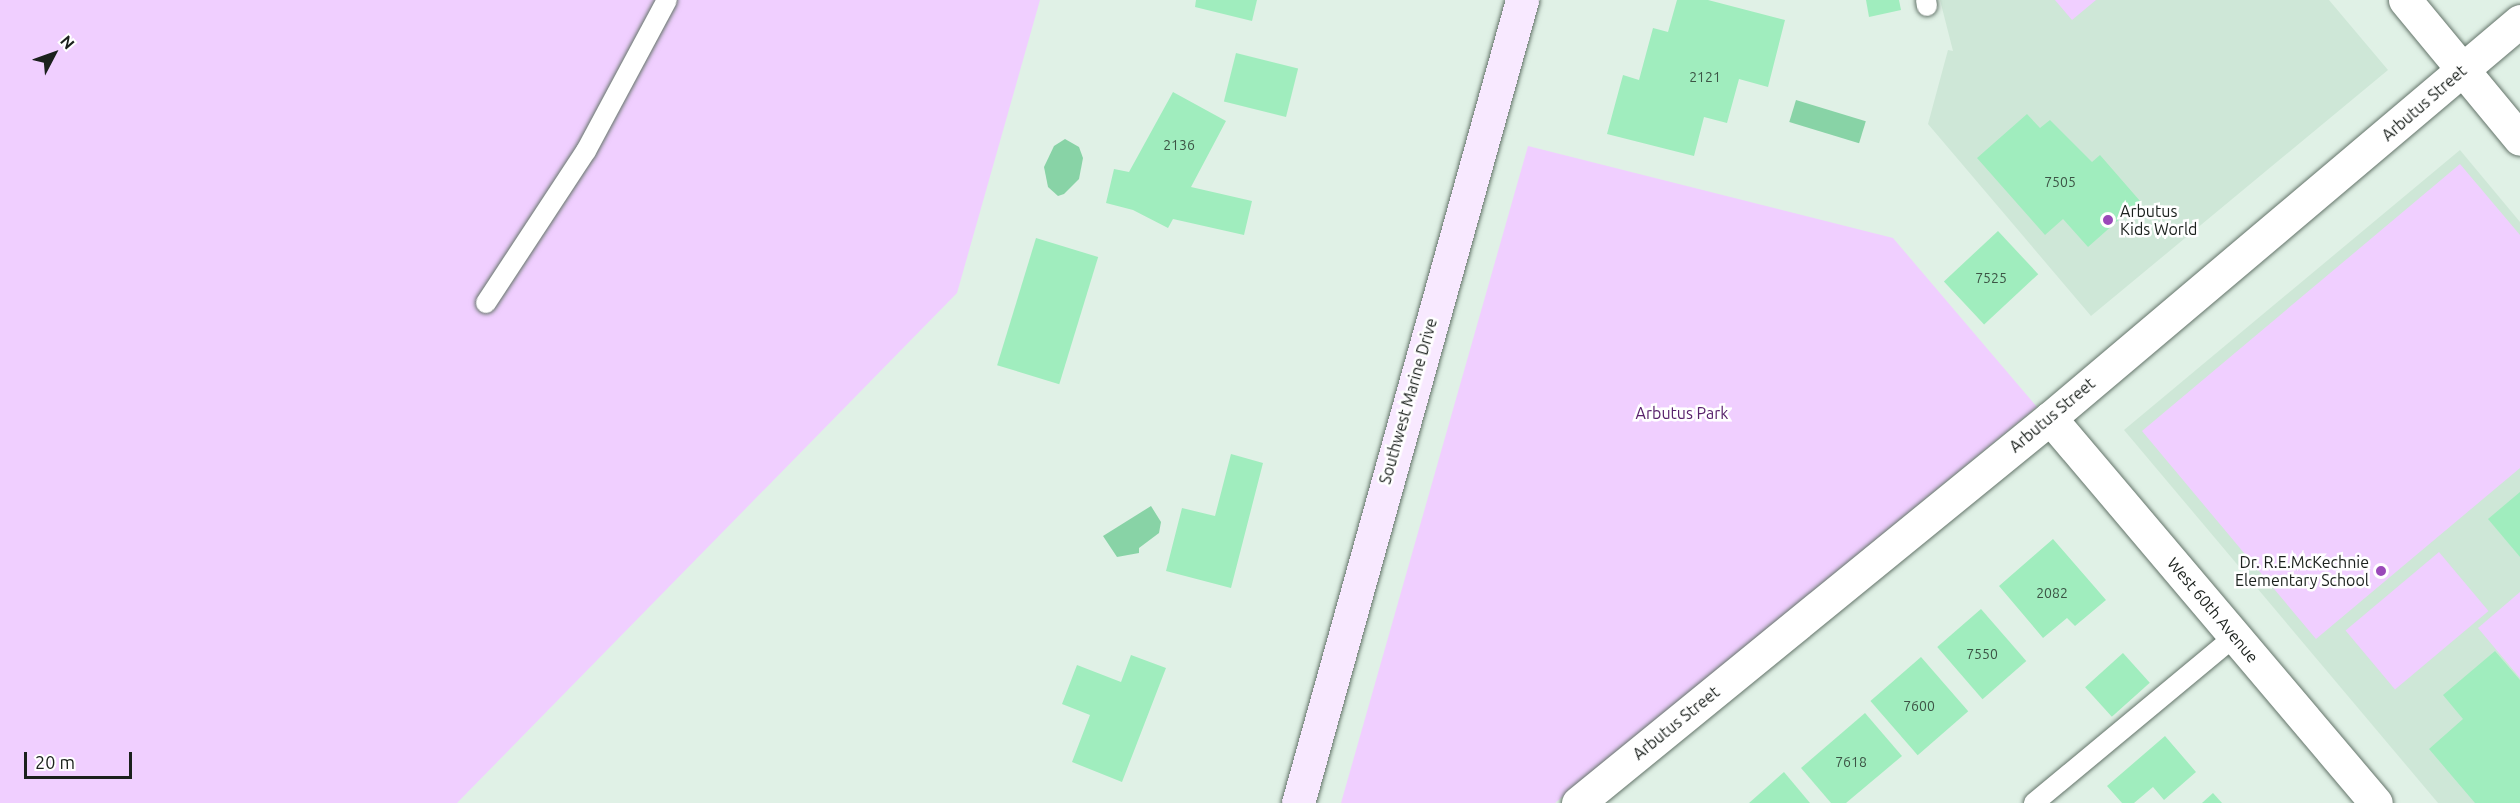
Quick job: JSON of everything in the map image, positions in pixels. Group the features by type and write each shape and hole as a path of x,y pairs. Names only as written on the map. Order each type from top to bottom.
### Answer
{"main road":[{"name":"Southwest Marine Drive","path":"1298,803 1522,0"}],"street":[{"path":"2405,0 2520,139"},
{"name":"Arbutus Street","path":"1578,803 2050,417 2520,21"},
{"name":"West 60th Avenue","path":"2050,417 2376,803"}],"lane":[{"path":"486,303 586,151 667,0"},
{"path":"2034,803 2235,636"}],"shaded area":[{"name":"Arbutus Kids World","path":"1940,0 2329,0 2388,70 2091,316 1928,124 1948,50 1953,51"},
{"path":"1796,100 1866,121 1859,143 1789,122"},
{"path":"1065,139 1079,147 1083,158 1079,179 1064,194 1058,196 1048,187 1044,167 1054,146"},
{"name":"Dr. R.E.McKechnie Elementary School","path":"2460,150 2520,222 2520,803 2438,803 2124,430"},
{"path":"1151,506 1161,522 1159,533 1139,548 1139,553 1117,557 1103,536"}],"green space":[{"path":"0,0 1040,0 957,293 457,803 0,803"},
{"path":"2055,0 2096,0 2072,20"},
{"name":"Arbutus Park","path":"1528,146 1893,238 2037,407 1555,803 1341,803"},
{"name":"Dr. R.E.McKechnie Elementary School","path":"2460,164 2520,235 2520,468 2316,639 2142,431"},
{"path":"2439,552 2488,611 2395,689 2346,630"},
{"path":"2520,592 2520,678 2478,628"}],"building":[{"path":"1196,0 1257,0 1252,21 1195,7"},
{"path":"1677,0 1708,0 1785,20 1768,87 1739,79 1727,123 1704,117 1694,156 1607,134 1623,75 1639,80 1653,28 1668,32"},
{"path":"1866,0 1899,0 1901,10 1869,17"},
{"path":"1236,53 1298,68 1286,117 1224,102"},
{"path":"1173,92 1226,121 1191,187 1252,201 1244,235 1173,219 1168,228 1133,210 1106,203 1114,169 1129,172"},
{"path":"2027,114 2040,128 2050,120 2092,162 2100,155 2140,201 2088,247 2063,219 2045,235 1977,158"},
{"path":"1998,231 2038,274 1984,325 1944,281"},
{"path":"1036,238 1098,257 1059,384 997,365"},
{"path":"1231,454 1263,463 1231,588 1166,571 1182,508 1215,516"},
{"path":"2520,492 2520,557 2488,519"},
{"path":"2053,539 2106,600 2075,626 2067,618 2043,638 1999,586"},
{"path":"1981,609 2026,661 1982,699 1937,647"},
{"path":"2495,651 2520,680 2520,803 2475,803 2429,749 2463,719 2443,695"},
{"path":"2123,653 2150,683 2112,717 2085,687"},
{"path":"1131,655 1166,668 1122,782 1072,762 1090,715 1062,704 1077,665 1121,682"},
{"path":"1921,657 1968,711 1918,755 1870,701"},
{"path":"1865,713 1902,756 1846,803 1831,803 1801,768"},
{"path":"2165,736 2196,772 2164,800 2153,787 2134,803 2122,803 2107,786"},
{"path":"1784,772 1810,803 1749,803"},
{"path":"2213,793 2222,803 2202,803"}],"place":[{"name":"Arbutus Kids World","path":"2108,220"},
{"name":"Dr. R.E.McKechnie Elementary School","path":"2381,571"}]}
